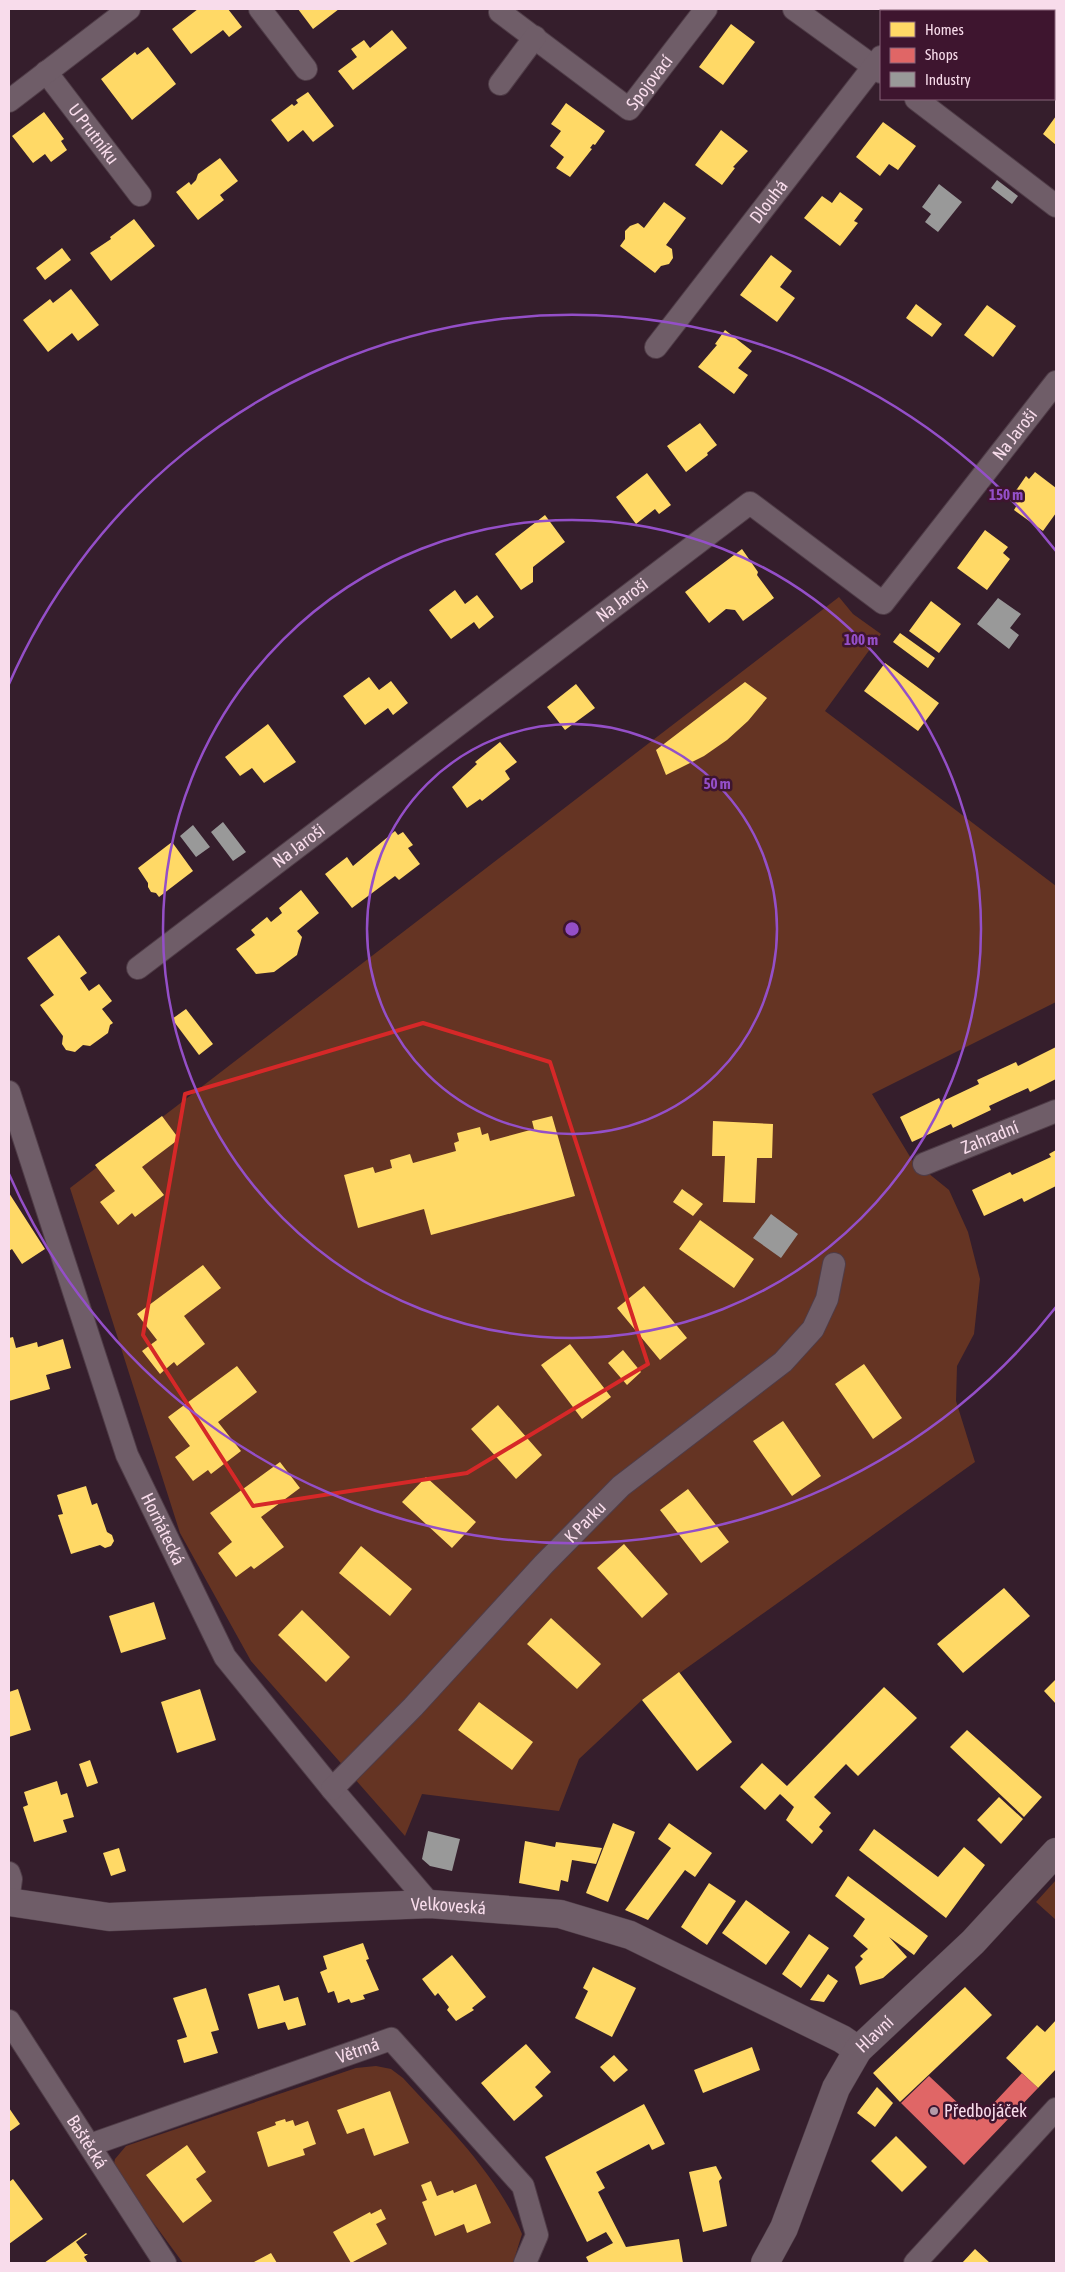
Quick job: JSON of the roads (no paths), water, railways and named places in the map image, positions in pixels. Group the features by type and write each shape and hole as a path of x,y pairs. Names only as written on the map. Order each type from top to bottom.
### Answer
{"street":[{"path":"9,101 130,9"},
{"path":"260,9 306,69"},
{"name":"Spojovací","path":"500,12 629,109 706,9"},
{"path":"794,9 879,65"},
{"path":"500,84 535,38"},
{"name":"Dlouhá","path":"656,347 879,65"},
{"name":"U Prutníku","path":"46,72 140,195"},
{"path":"917,100 1056,206"},
{"name":"Na Jaroši","path":"138,968 750,503 883,602 1056,382"},
{"name":"Horňátecká","path":"9,1092 15,1131 128,1455 225,1657 332,1789 430,1904"},
{"name":"Zahradní","path":"924,1164 1056,1111"},
{"name":"K Parku","path":"332,1789 413,1707 544,1564 621,1486 784,1362 813,1329 827,1299 834,1264"},
{"name":"Hlavní","path":"765,2263 784,2228 836,2088 858,2050 973,1942 1056,1852"},
{"path":"9,1873 11,1879 9,1894"},
{"name":"Velkoveská","path":"9,1902 110,1917 430,1904 560,1914 630,1934 842,2039 858,2050"},
{"name":"Baštěcká","path":"9,2021 165,2263"},
{"name":"Větrná","path":"90,2145 391,2039 523,2186 537,2235 525,2263"},
{"path":"915,2263 1056,2109"}],"place":[{"name":"Předbojáček","path":"934,2111"}]}
